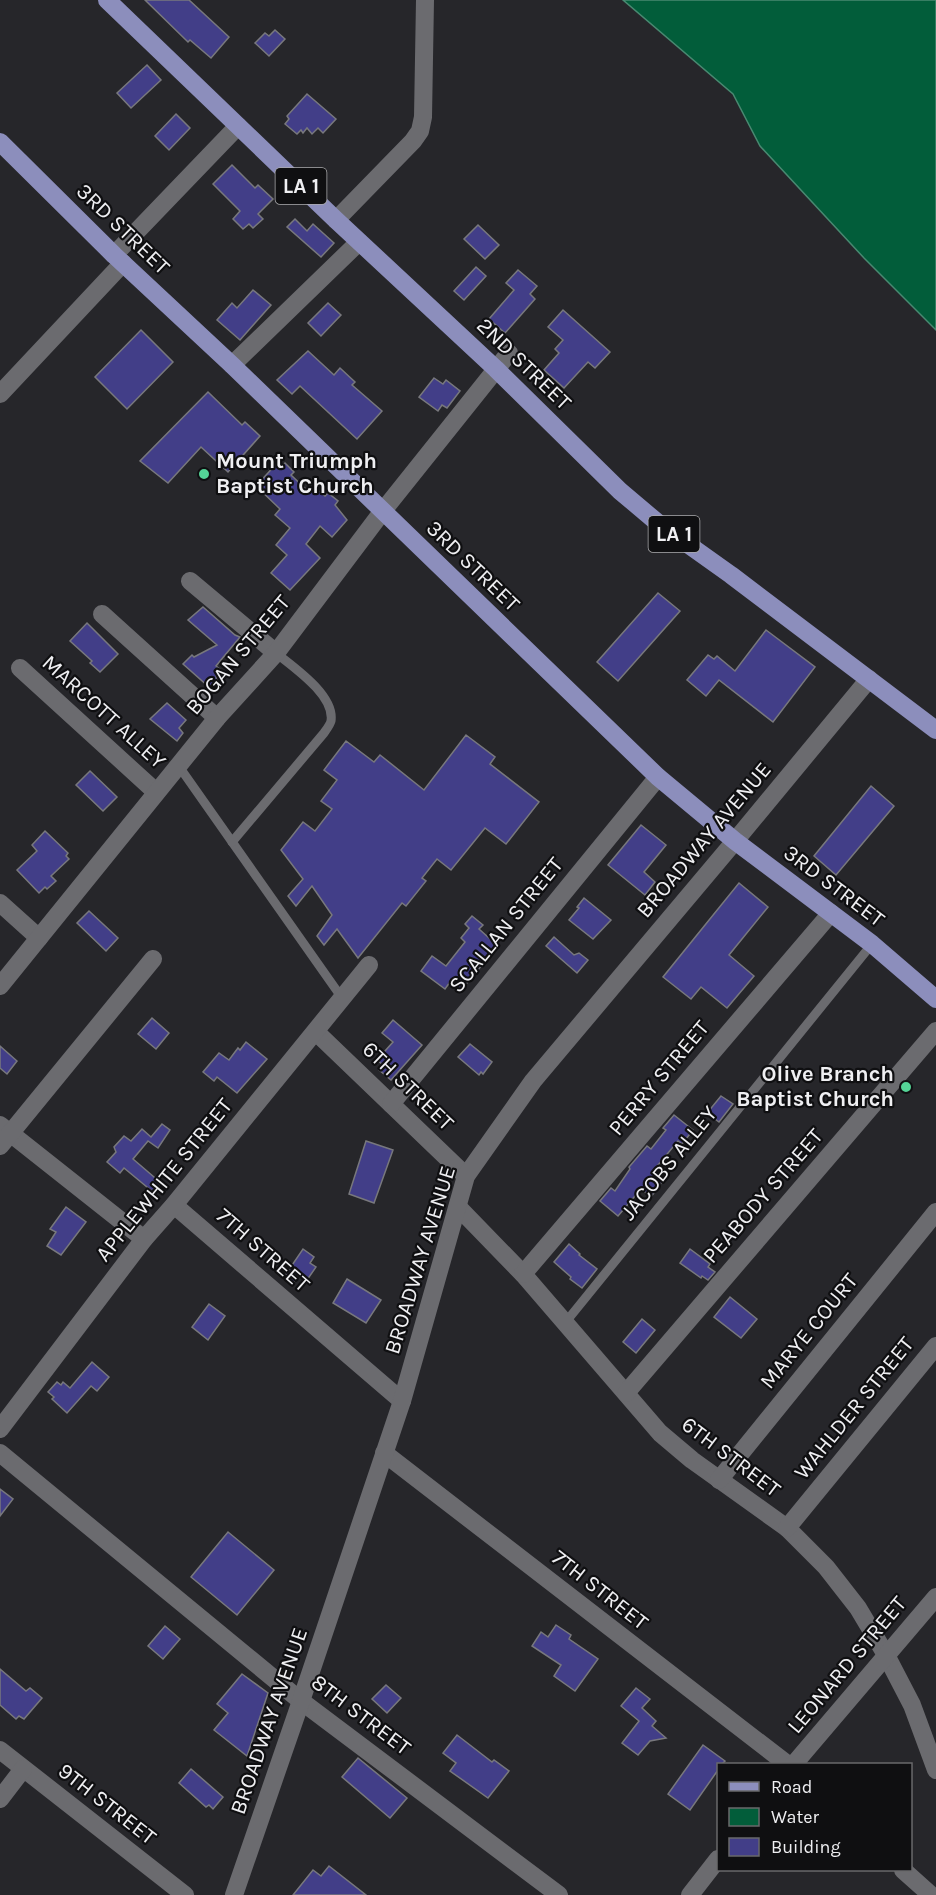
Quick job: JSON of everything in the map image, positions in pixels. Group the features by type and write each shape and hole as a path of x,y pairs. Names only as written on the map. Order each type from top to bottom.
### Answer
{"main road":[{"name":"2ND STREET","path":"107,0 628,497 658,523 703,554 936,730"},
{"name":"3RD STREET","path":"0,142 658,777 735,841 872,944 936,999"}],"street":[{"path":"336,220 420,131 424,103 425,0"},
{"path":"0,394 238,126"},
{"path":"232,365 359,242"},
{"name":"BOGAN STREET","path":"0,986 178,765 276,653 382,512 509,353"},
{"path":"190,580 276,653"},
{"path":"102,614 217,718"},
{"name":"MARCOTT ALLEY","path":"20,668 156,792"},
{"name":"BROADWAY AVENUE","path":"234,1895 302,1701 402,1401 466,1176 532,1081 869,679"},
{"name":"SCALLAN STREET","path":"391,1104 658,777"},
{"path":"0,903 39,938"},
{"name":"PERRY STREET","path":"523,1274 831,914"},
{"path":"144,1239 3,1134 153,958"},
{"name":"APPLEWHITE STREET","path":"0,1429 144,1239 369,965"},
{"name":"PEABODY STREET","path":"626,1393 936,1031"},
{"name":"6TH STREET","path":"316,1032 466,1176"},
{"name":"7TH STREET","path":"174,1205 402,1401"},
{"name":"6TH STREET","path":"458,1207 523,1274 660,1433 692,1460 787,1528 826,1567 858,1608 886,1655 912,1705 936,1770"},
{"name":"MARYE COURT","path":"719,1479 936,1212"},
{"name":"WAHLDER STREET","path":"787,1528 936,1346"},
{"name":"8TH STREET","path":"0,1453 302,1701 559,1895"},
{"name":"7TH STREET","path":"384,1453 786,1763"},
{"name":"LEONARD STREET","path":"795,1763 936,1597"},
{"name":"9TH STREET","path":"0,1750 185,1895"},
{"path":"0,1799 23,1769"},
{"path":"690,1895 717,1860"},
{"path":"905,1871 931,1895"}],"lane":[{"path":"232,842 324,733 331,721 329,708 323,696 309,680 276,653"},
{"path":"178,765 342,998"},
{"name":"JACOBS ALLEY","path":"565,1323 872,944"}],"water":[{"path":"623,0 936,0 936,330 864,258 760,146 733,94"}],"building":[{"path":"145,0 189,0 229,37 211,58 190,40 188,42"},
{"path":"275,30 285,39 269,56 255,43 265,33 269,36"},
{"path":"147,65 161,80 131,108 117,93"},
{"path":"307,94 336,119 323,133 318,128 312,134 307,128 303,133 301,130 297,134 285,124 289,119 287,116"},
{"path":"176,114 190,128 169,150 155,136"},
{"path":"232,165 255,188 258,185 273,199 258,214 263,219 253,228 249,224 243,229 233,219 240,211 213,184"},
{"path":"295,219 307,231 313,224 334,243 321,257 287,227"},
{"path":"478,225 499,245 485,259 464,239"},
{"path":"476,267 486,276 464,300 454,291"},
{"path":"518,270 537,286 530,294 535,299 505,333 489,319 514,290 506,283"},
{"path":"253,290 271,305 240,340 217,320 232,303 237,308"},
{"path":"328,303 341,315 321,336 308,323"},
{"path":"563,310 610,352 595,368 588,362 564,388 544,370 559,353 555,349 563,340 548,327"},
{"path":"141,330 173,362 127,409 95,377"},
{"path":"308,351 334,375 340,368 355,382 352,385 382,411 357,439 300,386 292,394 277,380"},
{"path":"434,378 443,384 446,380 460,391 447,408 442,405 438,411 419,397"},
{"path":"208,392 242,425 245,422 260,436 228,472 201,447 168,483 140,461"},
{"path":"278,462 282,466 285,463 294,472 291,475 309,492 314,487 325,496 328,493 338,501 335,505 347,520 332,537 320,526 306,544 320,558 290,590 271,573 287,555 276,545 290,528 275,515 280,509 256,486"},
{"path":"658,593 680,611 618,681 597,662"},
{"path":"203,607 240,637 216,666 221,670 216,675 217,681 209,687 183,664 192,655 194,657 217,645 188,620"},
{"path":"87,623 118,654 100,672 90,663 92,661 70,641"},
{"path":"766,630 815,667 773,722 719,680 706,696 687,680 708,655 714,659 717,656 735,671"},
{"path":"167,703 186,720 179,728 183,733 177,741 150,719"},
{"path":"466,735 495,757 490,764 539,802 506,844 485,828 451,870 437,859 422,878 426,881 406,906 402,903 358,958 337,929 324,945 317,936 332,915 312,886 296,906 288,896 303,879 281,850 303,822 315,831 332,809 321,801 337,780 324,770 346,741 374,762 380,755 424,790"},
{"path":"90,771 117,797 103,811 76,785"},
{"path":"871,786 894,806 836,875 814,856"},
{"path":"641,825 666,845 644,872 655,882 645,895 608,865"},
{"path":"45,831 68,853 66,856 69,859 51,876 56,881 39,893 17,870 37,851 32,845"},
{"path":"739,883 768,907 729,955 754,976 727,1008 701,987 691,999 663,977"},
{"path":"584,898 611,920 593,939 569,920"},
{"path":"89,911 118,938 106,951 77,923"},
{"path":"472,916 483,925 479,929 498,946 461,990 450,982 445,989 421,971 432,956 446,966 465,942 461,938 469,928 465,924"},
{"path":"554,937 574,955 579,953 588,960 577,973 546,946"},
{"path":"152,1018 169,1033 156,1049 138,1034"},
{"path":"393,1020 422,1045 391,1080 379,1070 383,1065 377,1060 393,1042 382,1033"},
{"path":"246,1042 267,1059 237,1093 217,1077 214,1081 203,1072 219,1053 229,1060"},
{"path":"470,1044 492,1062 483,1074 481,1072 479,1075 458,1057"},
{"path":"0,1046 17,1061 7,1074 0,1068"},
{"path":"721,1096 733,1104 719,1122 707,1113"},
{"path":"674,1115 693,1130 682,1144 678,1141 653,1171 664,1179 651,1197 641,1189 618,1216 600,1201 611,1188 615,1191 630,1169 629,1167 647,1146 651,1149 666,1130 663,1128"},
{"path":"162,1124 170,1130 158,1148 148,1141 133,1159 161,1183 153,1192 124,1168 120,1173 107,1162 116,1152 114,1147 124,1136 131,1141 142,1129 151,1137"},
{"path":"366,1141 393,1150 374,1203 349,1194"},
{"path":"66,1207 86,1222 61,1255 47,1246 56,1232 50,1229"},
{"path":"569,1244 597,1269 582,1288 554,1262"},
{"path":"303,1249 314,1257 310,1263 316,1267 307,1280 299,1274 293,1283 284,1277"},
{"path":"690,1249 710,1264 708,1267 715,1272 708,1280 702,1276 701,1278 680,1263"},
{"path":"347,1279 381,1300 366,1323 333,1303"},
{"path":"730,1297 757,1319 741,1338 714,1317"},
{"path":"209,1304 225,1316 208,1340 192,1327"},
{"path":"642,1319 655,1330 636,1353 623,1342"},
{"path":"92,1362 109,1377 97,1391 91,1386 67,1413 48,1392 57,1382 61,1385 63,1382 70,1388"},
{"path":"0,1489 13,1499 0,1516"},
{"path":"228,1532 274,1570 237,1615 191,1577"},
{"path":"556,1625 571,1635 569,1639 598,1659 575,1691 554,1676 561,1665 532,1646 541,1632 548,1637"},
{"path":"165,1626 180,1639 163,1659 148,1646"},
{"path":"0,1669 26,1691 30,1688 42,1698 24,1719 19,1716 16,1719 0,1705"},
{"path":"242,1674 268,1693 247,1756 214,1730 228,1713 217,1704"},
{"path":"386,1685 401,1698 387,1713 372,1699"},
{"path":"636,1688 650,1699 642,1708 656,1721 652,1726 666,1738 650,1741 638,1755 622,1743 639,1721 621,1706"},
{"path":"457,1735 492,1762 494,1760 509,1771 488,1798 450,1771 456,1763 443,1753"},
{"path":"703,1745 725,1761 717,1763 717,1771 690,1810 668,1794"},
{"path":"358,1758 407,1798 390,1818 342,1777"},
{"path":"191,1769 223,1797 213,1809 209,1805 206,1807 179,1783"},
{"path":"329,1866 366,1895 293,1895 313,1870 321,1876"}],"place":[{"name":"Mount Triumph Baptist Church","path":"204,474"},
{"name":"Olive Branch Baptist Church","path":"906,1087"}]}
